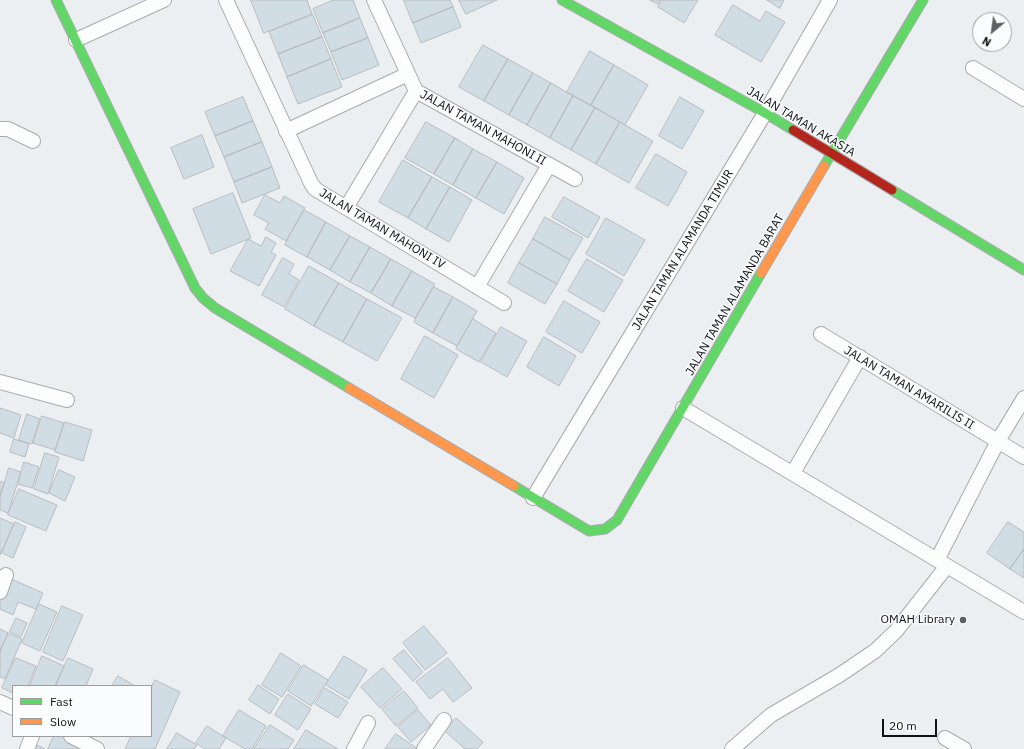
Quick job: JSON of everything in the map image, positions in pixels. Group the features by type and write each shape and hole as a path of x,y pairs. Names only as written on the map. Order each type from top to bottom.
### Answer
{"street":[{"name":"JALAN TAMAN ALAMANDA BARAT","path":"56,0 195,288 203,298 215,308 589,531 606,529 617,520 923,0"},
{"path":"76,40 164,0"},
{"name":"JALAN TAMAN MAHONI IV","path":"226,0 286,131 311,184 315,189 504,303"},
{"name":"JALAN TAMAN MAHONI II","path":"374,0 416,91 575,180"},
{"name":"JALAN TAMAN AKASIA","path":"562,0 765,113 1024,270"},
{"name":"JALAN TAMAN ALAMANDA TIMUR","path":"533,498 765,113 830,0"},
{"path":"973,68 1023,95"},
{"path":"286,131 408,74"},
{"path":"346,208 416,91"},
{"path":"0,129 8,129 33,141"},
{"path":"477,287 549,165"},
{"name":"JALAN TAMAN AMARILIS II","path":"821,334 1024,456"},
{"path":"793,473 860,357"},
{"path":"0,382 67,400"},
{"path":"732,749 771,715 838,676 875,651 896,631 942,563 998,441 1024,398"},
{"path":"682,408 1024,612"},
{"path":"0,592 6,575"},
{"path":"0,702 12,708"},
{"path":"424,749 444,720"},
{"path":"354,749 368,723"},
{"path":"27,749 32,737"},
{"path":"73,737 97,749"},
{"path":"945,738 964,749"}],"building":[{"path":"251,0 307,0 312,14 264,33"},
{"path":"334,0 353,0 360,18 323,33 313,9"},
{"path":"404,0 450,0 453,7 413,23"},
{"path":"459,0 497,0 466,14"},
{"path":"650,0 660,0 658,4"},
{"path":"662,0 698,0 684,23 658,7"},
{"path":"767,0 784,0 780,8"},
{"path":"733,5 760,21 766,11 785,22 761,62 715,35"},
{"path":"453,7 461,27 421,43 413,23"},
{"path":"313,15 322,37 278,54 269,32"},
{"path":"360,18 368,38 331,52 323,33"},
{"path":"322,37 331,59 287,77 278,54"},
{"path":"368,38 379,65 342,80 331,52"},
{"path":"483,45 508,59 484,101 459,87"},
{"path":"590,51 614,65 591,105 567,92"},
{"path":"331,59 342,87 298,104 287,77"},
{"path":"508,59 533,73 509,115 484,101"},
{"path":"614,65 648,85 625,125 591,105"},
{"path":"533,73 551,83 527,125 509,115"},
{"path":"551,83 573,96 550,138 527,125"},
{"path":"573,96 595,108 571,150 550,138"},
{"path":"243,97 253,121 215,136 205,112"},
{"path":"680,97 704,111 682,149 659,136"},
{"path":"595,108 620,122 596,164 571,150"},
{"path":"253,121 262,142 224,157 215,136"},
{"path":"426,122 455,138 434,174 405,158"},
{"path":"620,122 653,141 629,183 596,164"},
{"path":"202,135 214,167 184,179 171,148"},
{"path":"455,138 473,149 453,185 434,174"},
{"path":"262,142 272,167 234,182 224,157"},
{"path":"473,149 497,162 476,198 453,185"},
{"path":"656,154 687,172 668,206 636,188"},
{"path":"403,160 432,177 408,218 379,202"},
{"path":"497,162 524,178 504,214 476,198"},
{"path":"272,167 280,188 242,203 234,182"},
{"path":"432,177 450,187 426,229 408,218"},
{"path":"450,187 472,200 449,242 426,229"},
{"path":"233,193 251,238 211,254 193,209"},
{"path":"265,195 280,203 284,196 305,208 286,241 265,229 269,223 254,215"},
{"path":"564,197 600,217 588,238 552,217"},
{"path":"304,210 326,222 307,257 285,245"},
{"path":"545,217 583,238 570,260 533,239"},
{"path":"606,218 645,240 624,276 586,254"},
{"path":"326,222 350,236 330,270 307,257"},
{"path":"350,236 370,247 350,282 330,270"},
{"path":"266,237 276,243 271,252 276,255 259,286 230,271 248,239 261,246"},
{"path":"533,239 570,260 557,284 519,263"},
{"path":"370,247 391,259 371,293 350,282"},
{"path":"283,258 294,264 289,274 299,280 284,307 262,295"},
{"path":"391,259 412,271 392,306 371,293"},
{"path":"587,259 623,280 604,312 568,291"},
{"path":"519,263 557,284 545,304 508,283"},
{"path":"309,266 339,283 314,326 285,309"},
{"path":"412,271 435,284 415,318 392,306"},
{"path":"339,283 367,299 343,342 314,326"},
{"path":"434,287 453,297 433,333 414,322"},
{"path":"453,297 477,311 457,346 433,333"},
{"path":"367,299 402,318 377,361 343,342"},
{"path":"564,301 600,322 582,353 546,332"},
{"path":"473,319 496,333 479,362 456,349"},
{"path":"501,327 527,341 507,377 481,362"},
{"path":"425,336 458,355 434,398 401,379"},
{"path":"544,337 576,356 559,386 527,367"},
{"path":"0,408 21,415 14,438 0,433"},
{"path":"27,414 40,419 32,444 19,440"},
{"path":"42,416 64,423 55,450 33,443"},
{"path":"65,422 92,430 83,461 55,452"},
{"path":"14,439 29,444 25,457 10,452"},
{"path":"45,453 59,457 48,494 34,489"},
{"path":"24,462 39,467 32,488 18,484"},
{"path":"9,468 21,472 8,513 0,510 0,498"},
{"path":"59,470 75,477 65,501 49,493"},
{"path":"0,481 4,483 0,496"},
{"path":"19,489 57,505 46,531 8,515"},
{"path":"0,518 14,524 0,555"},
{"path":"15,522 26,527 13,558 2,553"},
{"path":"1008,522 1024,532 1024,549 1010,569 987,553"},
{"path":"1024,549 1024,578 1010,569"},
{"path":"9,578 43,593 36,609 18,602 13,615 0,609 0,600"},
{"path":"39,604 57,612 40,651 22,643"},
{"path":"62,606 83,615 63,661 43,652"},
{"path":"16,618 27,623 21,637 10,632"},
{"path":"424,626 447,653 425,670 403,643"},
{"path":"0,629 8,633 0,652"},
{"path":"8,633 22,639 5,679 0,677 0,652"},
{"path":"404,650 423,672 413,681 393,659"},
{"path":"281,653 301,666 282,697 262,685"},
{"path":"42,656 64,666 55,685 30,685"},
{"path":"344,656 367,670 349,699 326,685"},
{"path":"16,658 36,666 28,685 12,685 12,693 2,688"},
{"path":"68,658 93,669 86,685 56,685"},
{"path":"448,658 472,688 453,702 443,689 430,699 416,682"},
{"path":"304,665 328,680 311,706 288,691"},
{"path":"383,668 402,689 380,708 361,687"},
{"path":"118,676 133,685 113,685"},
{"path":"155,680 180,692 155,749 125,749 131,737 152,737 152,687"},
{"path":"258,685 279,699 270,714 249,700"},
{"path":"325,688 348,702 338,718 315,704"},
{"path":"404,691 418,708 396,726 382,709"},
{"path":"288,694 311,709 298,730 275,715"},
{"path":"239,710 266,726 252,749 245,749 223,736"},
{"path":"418,710 431,725 411,742 398,727"},
{"path":"456,718 483,742 477,749 465,749 445,731"},
{"path":"270,725 294,740 288,749 254,749"},
{"path":"207,726 226,738 219,749 205,749 196,743"},
{"path":"306,730 338,749 294,749"},
{"path":"177,733 197,745 194,749 167,749"},
{"path":"396,734 418,749 385,749"},
{"path":"54,737 66,737 80,744 77,749 48,749"},
{"path":"33,743 45,749 30,749"}],"traffic: fast":[{"path":"56,0 195,288 203,298 215,308 349,388"},
{"path":"562,0 793,130"},
{"path":"824,166 923,0"},
{"path":"892,190 1024,270"},
{"path":"514,486 589,531 605,529 617,520 761,273"}],"traffic: slow":[{"path":"761,273 824,166"},
{"path":"349,388 514,486"}],"traffic: jam":[{"path":"793,130 892,190"}],"place":[{"name":"OMAH Library","path":"963,620"}]}
